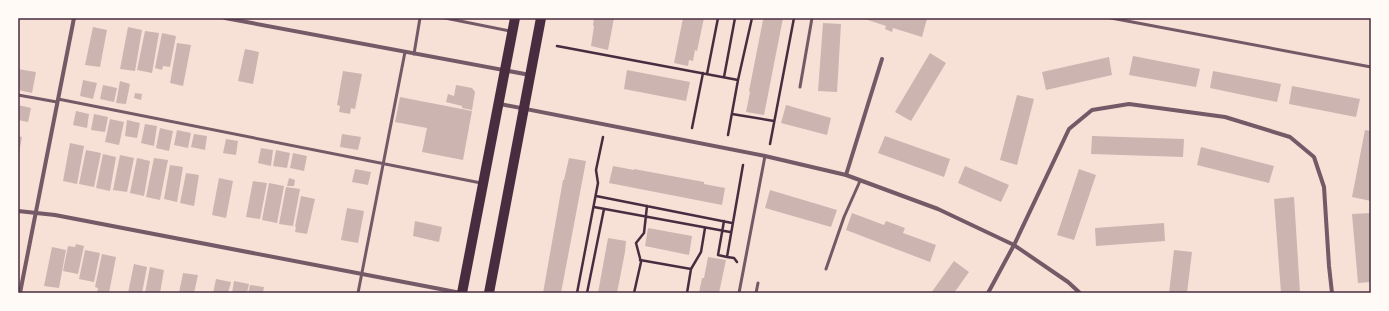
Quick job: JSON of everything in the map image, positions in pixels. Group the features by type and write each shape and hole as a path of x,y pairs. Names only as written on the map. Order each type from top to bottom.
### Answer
{"main road":[{"path":"461,293 515,18"},
{"path":"489,293 541,18"}],"street":[{"path":"20,293 74,18"},
{"path":"225,18 530,76"},
{"path":"846,175 882,59"},
{"path":"498,104 765,156 846,175 938,209 1014,245 1068,282 1080,293"},
{"path":"988,293 1014,245 1069,129 1092,110 1129,104 1225,117 1290,137 1314,157 1324,187 1332,293"},
{"path":"18,211 55,215 461,293"}],"lane":[{"path":"414,54 420,18"},
{"path":"445,18 512,31"},
{"path":"800,87 812,18"},
{"path":"1111,18 1371,67"},
{"path":"358,293 405,52"},
{"path":"18,95 58,100 483,183"},
{"path":"739,293 765,156"},
{"path":"826,269 844,217 860,181"},
{"path":"756,293 758,283"}],"path":[{"path":"707,74 718,18"},
{"path":"724,77 735,18"},
{"path":"728,135 738,80 752,18"},
{"path":"770,144 794,18"},
{"path":"557,46 738,80"},
{"path":"692,128 703,73"},
{"path":"732,114 774,121"},
{"path":"577,293 596,196 598,183 596,170 604,137"},
{"path":"727,257 742,165"},
{"path":"596,196 732,223"},
{"path":"634,293 640,260 636,243 644,233 648,206"},
{"path":"594,207 730,232"},
{"path":"587,293 604,209"},
{"path":"724,221 718,255 734,258 738,263"},
{"path":"687,293 691,270 701,252 705,228"},
{"path":"640,260 691,270"}],"building":[{"path":"594,18 614,18 608,50 591,46"},
{"path":"683,18 704,18 697,51 695,50 693,61 689,60 688,66 674,63"},
{"path":"764,18 783,18 764,115 746,112"},
{"path":"862,18 927,19 922,37 893,28 892,32 885,29 886,26"},
{"path":"823,23 841,24 837,92 818,91"},
{"path":"93,27 107,30 100,67 85,65"},
{"path":"128,27 142,30 135,71 120,69"},
{"path":"145,31 159,33 152,73 137,70"},
{"path":"162,33 176,36 170,67 163,66 162,70 155,68"},
{"path":"177,43 191,45 183,86 170,83"},
{"path":"245,49 259,52 253,84 238,81"},
{"path":"930,53 946,63 911,121 895,112"},
{"path":"1133,56 1200,69 1196,87 1129,75"},
{"path":"1109,57 1112,75 1046,90 1042,72"},
{"path":"18,69 36,72 32,93 18,90"},
{"path":"627,70 690,82 686,101 624,89"},
{"path":"343,71 362,74 355,109 351,108 350,114 339,112 340,106 337,105"},
{"path":"1213,71 1281,84 1277,102 1210,88"},
{"path":"83,80 97,83 93,99 80,96"},
{"path":"120,81 130,84 126,104 116,103"},
{"path":"103,85 117,88 114,102 100,99"},
{"path":"456,85 472,88 475,92 472,110 446,102 448,94 454,96"},
{"path":"1292,86 1360,99 1356,117 1289,104"},
{"path":"135,93 142,94 141,100 134,98"},
{"path":"1017,95 1034,99 1017,165 1000,160"},
{"path":"400,97 472,111 463,160 422,152 427,128 395,122"},
{"path":"18,105 31,108 28,122 18,120"},
{"path":"786,105 831,118 827,135 781,123"},
{"path":"76,111 89,114 87,128 73,125"},
{"path":"94,114 108,117 105,132 91,130"},
{"path":"110,119 124,122 119,145 105,142"},
{"path":"127,120 140,123 137,138 125,136"},
{"path":"145,124 157,126 154,146 141,143"},
{"path":"160,128 173,131 169,151 156,148"},
{"path":"177,130 191,133 188,148 174,145"},
{"path":"1365,130 1371,131 1371,201 1352,197"},
{"path":"194,134 207,136 205,150 191,147"},
{"path":"342,134 361,137 358,150 340,147"},
{"path":"18,136 22,137 19,153 18,153"},
{"path":"885,136 950,159 944,177 878,153"},
{"path":"1092,136 1184,139 1183,157 1091,154"},
{"path":"226,139 238,141 236,155 223,153"},
{"path":"70,143 84,146 77,184 63,181"},
{"path":"1201,147 1274,166 1269,183 1197,165"},
{"path":"261,148 273,150 271,166 258,163"},
{"path":"86,150 101,153 94,187 79,184"},
{"path":"276,150 290,153 287,168 273,166"},
{"path":"293,153 307,156 304,171 290,168"},
{"path":"103,154 116,157 110,191 96,188"},
{"path":"120,155 134,158 127,192 113,190"},
{"path":"137,158 150,161 144,196 130,193"},
{"path":"154,158 168,160 160,200 146,197"},
{"path":"569,158 586,161 561,293 543,293 563,180"},
{"path":"170,165 183,167 177,202 164,199"},
{"path":"613,166 704,182 704,184 725,188 722,205 609,183"},
{"path":"965,166 1009,185 1001,202 958,183"},
{"path":"355,169 371,172 368,185 352,182"},
{"path":"1079,169 1096,175 1074,240 1057,235"},
{"path":"186,173 199,175 194,206 180,203"},
{"path":"219,178 233,181 226,218 212,215"},
{"path":"289,178 295,180 294,186 287,186"},
{"path":"253,181 267,183 260,219 246,217"},
{"path":"269,183 284,186 277,223 262,220"},
{"path":"286,187 300,189 293,226 279,224"},
{"path":"770,190 837,210 831,227 765,208"},
{"path":"301,196 315,199 307,234 295,232"},
{"path":"1294,197 1300,293 1281,293 1274,199"},
{"path":"347,208 364,211 358,243 341,240"},
{"path":"852,213 884,225 886,221 905,228 903,233 936,245 930,262 846,230"},
{"path":"1371,213 1371,282 1358,283 1352,214"},
{"path":"415,221 442,227 439,242 413,236"},
{"path":"1164,223 1165,241 1096,246 1095,228"},
{"path":"648,228 692,236 689,255 645,246"},
{"path":"608,238 626,241 625,252 617,293 598,293"},
{"path":"76,244 84,246 78,274 63,271 68,246 75,247"},
{"path":"52,247 66,250 59,288 44,286"},
{"path":"85,250 100,253 94,282 79,279"},
{"path":"1174,250 1192,252 1187,293 1169,293"},
{"path":"102,254 116,257 109,293 97,293 98,288 95,287"},
{"path":"708,257 726,260 719,293 699,293 702,278 704,278"},
{"path":"954,261 969,272 954,293 931,293"},
{"path":"134,264 147,267 142,293 128,293"},
{"path":"150,267 164,270 160,293 145,293"},
{"path":"183,273 198,275 194,293 179,293"},
{"path":"216,279 231,282 228,293 213,293"},
{"path":"234,281 249,284 247,293 232,293"},
{"path":"250,285 264,287 263,293 248,293"}]}
